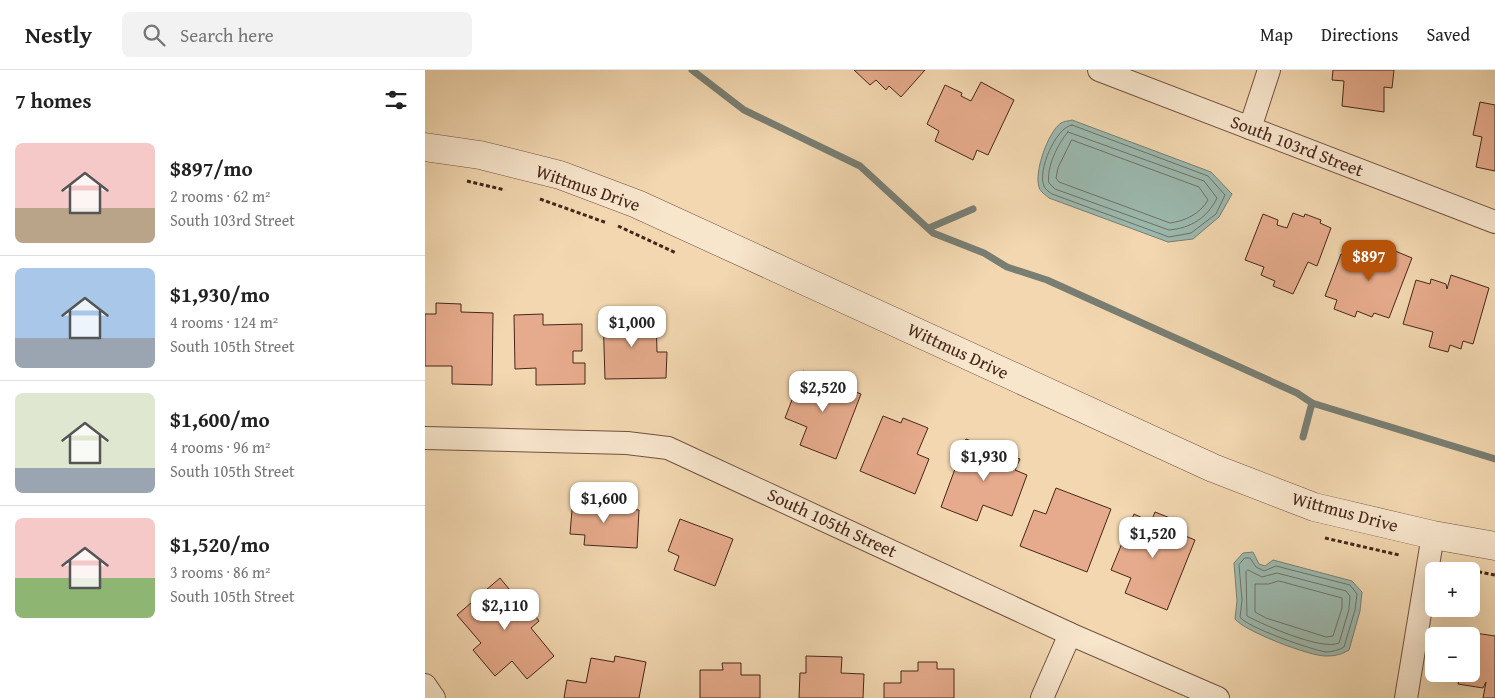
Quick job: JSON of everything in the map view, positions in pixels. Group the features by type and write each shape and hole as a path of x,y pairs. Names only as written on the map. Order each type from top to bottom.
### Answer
{"street":[{"name":"South 103rd Street","path":"1099,70 1495,222"},
{"path":"1250,128 1269,70"},
{"name":"Wittmus Drive","path":"425,147 480,155 560,175 628,201 1213,468 1314,507 1433,535 1495,546"},
{"name":"South 105th Street","path":"425,438 627,443 668,448 1070,634 1218,698"},
{"path":"1406,698 1433,535"},
{"path":"1042,698 1070,634"},
{"path":"425,685 434,698"}],"water":[{"path":"1072,120 1211,172 1232,194 1219,217 1193,239 1168,242 1049,198 1039,187 1040,163 1047,143 1056,128 1062,122"},
{"path":"1253,552 1259,564 1265,566 1273,560 1352,581 1362,592 1360,611 1349,650 1330,656 1307,652 1264,636 1235,619 1237,601 1234,563 1243,553"}],"building":[{"path":"854,70 925,70 901,97 889,86 886,90 876,80 870,85"},
{"path":"1333,70 1394,70 1392,88 1384,87 1384,112 1342,106 1344,81 1332,80"},
{"path":"981,82 1014,100 988,155 977,150 973,160 935,141 939,131 927,124 945,85 962,93 961,96 971,101"},
{"path":"1480,102 1495,105 1495,171 1476,167 1482,137 1473,135"},
{"path":"1293,213 1304,217 1305,214 1321,220 1320,223 1331,228 1317,266 1308,262 1293,294 1273,286 1275,281 1261,275 1264,267 1245,260 1263,214 1278,220 1277,225 1287,228"},
{"path":"1376,243 1412,258 1389,318 1374,313 1372,317 1357,311 1355,317 1334,309 1337,300 1325,296 1341,254 1352,258 1353,253 1370,261"},
{"path":"1451,275 1489,288 1473,344 1463,341 1461,349 1450,345 1448,352 1429,347 1433,332 1403,324 1416,280 1430,284 1431,279 1446,284 1447,289"},
{"path":"436,303 461,304 461,312 493,313 492,385 452,384 452,366 425,366 425,314 436,314"},
{"path":"543,314 543,325 582,324 582,351 573,351 573,363 585,363 585,384 536,385 536,368 515,369 514,315"},
{"path":"603,314 656,315 657,352 667,352 666,378 605,379"},
{"path":"803,371 861,394 836,459 800,445 807,427 785,418"},
{"path":"883,416 901,423 903,418 928,428 917,454 929,459 915,494 860,471"},
{"path":"966,439 1020,459 1015,470 1027,475 1012,516 983,505 977,521 941,507"},
{"path":"1056,488 1111,509 1087,572 1020,546 1034,510 1046,514"},
{"path":"573,498 609,500 609,508 639,510 637,548 584,545 585,535 570,534"},
{"path":"1155,512 1175,520 1171,530 1195,540 1167,610 1125,593 1131,578 1111,570 1134,514 1151,522"},
{"path":"680,519 733,539 715,586 674,570 679,556 668,551"},
{"path":"500,578 523,606 526,604 539,621 531,628 554,656 527,679 512,661 495,676 473,650 481,643 457,615"},
{"path":"1480,634 1495,636 1495,698 1483,698 1486,682 1483,688 1458,684 1458,682 1480,682"},
{"path":"615,656 646,662 639,698 564,698 567,680 586,683 591,658 614,662"},
{"path":"806,656 842,657 841,673 864,674 863,698 799,698 800,673 806,673"},
{"path":"918,662 937,662 937,669 954,669 954,698 884,698 884,683 901,683 901,671 918,671"},
{"path":"722,663 741,663 741,675 760,675 760,698 700,698 700,670 723,670"}],"waterway":[{"path":"692,70 744,110 860,166 933,233 984,253 1007,267 1047,280 1297,393 1312,403 1303,437"},
{"path":"929,228 973,209"},
{"path":"1312,403 1495,459"}]}
